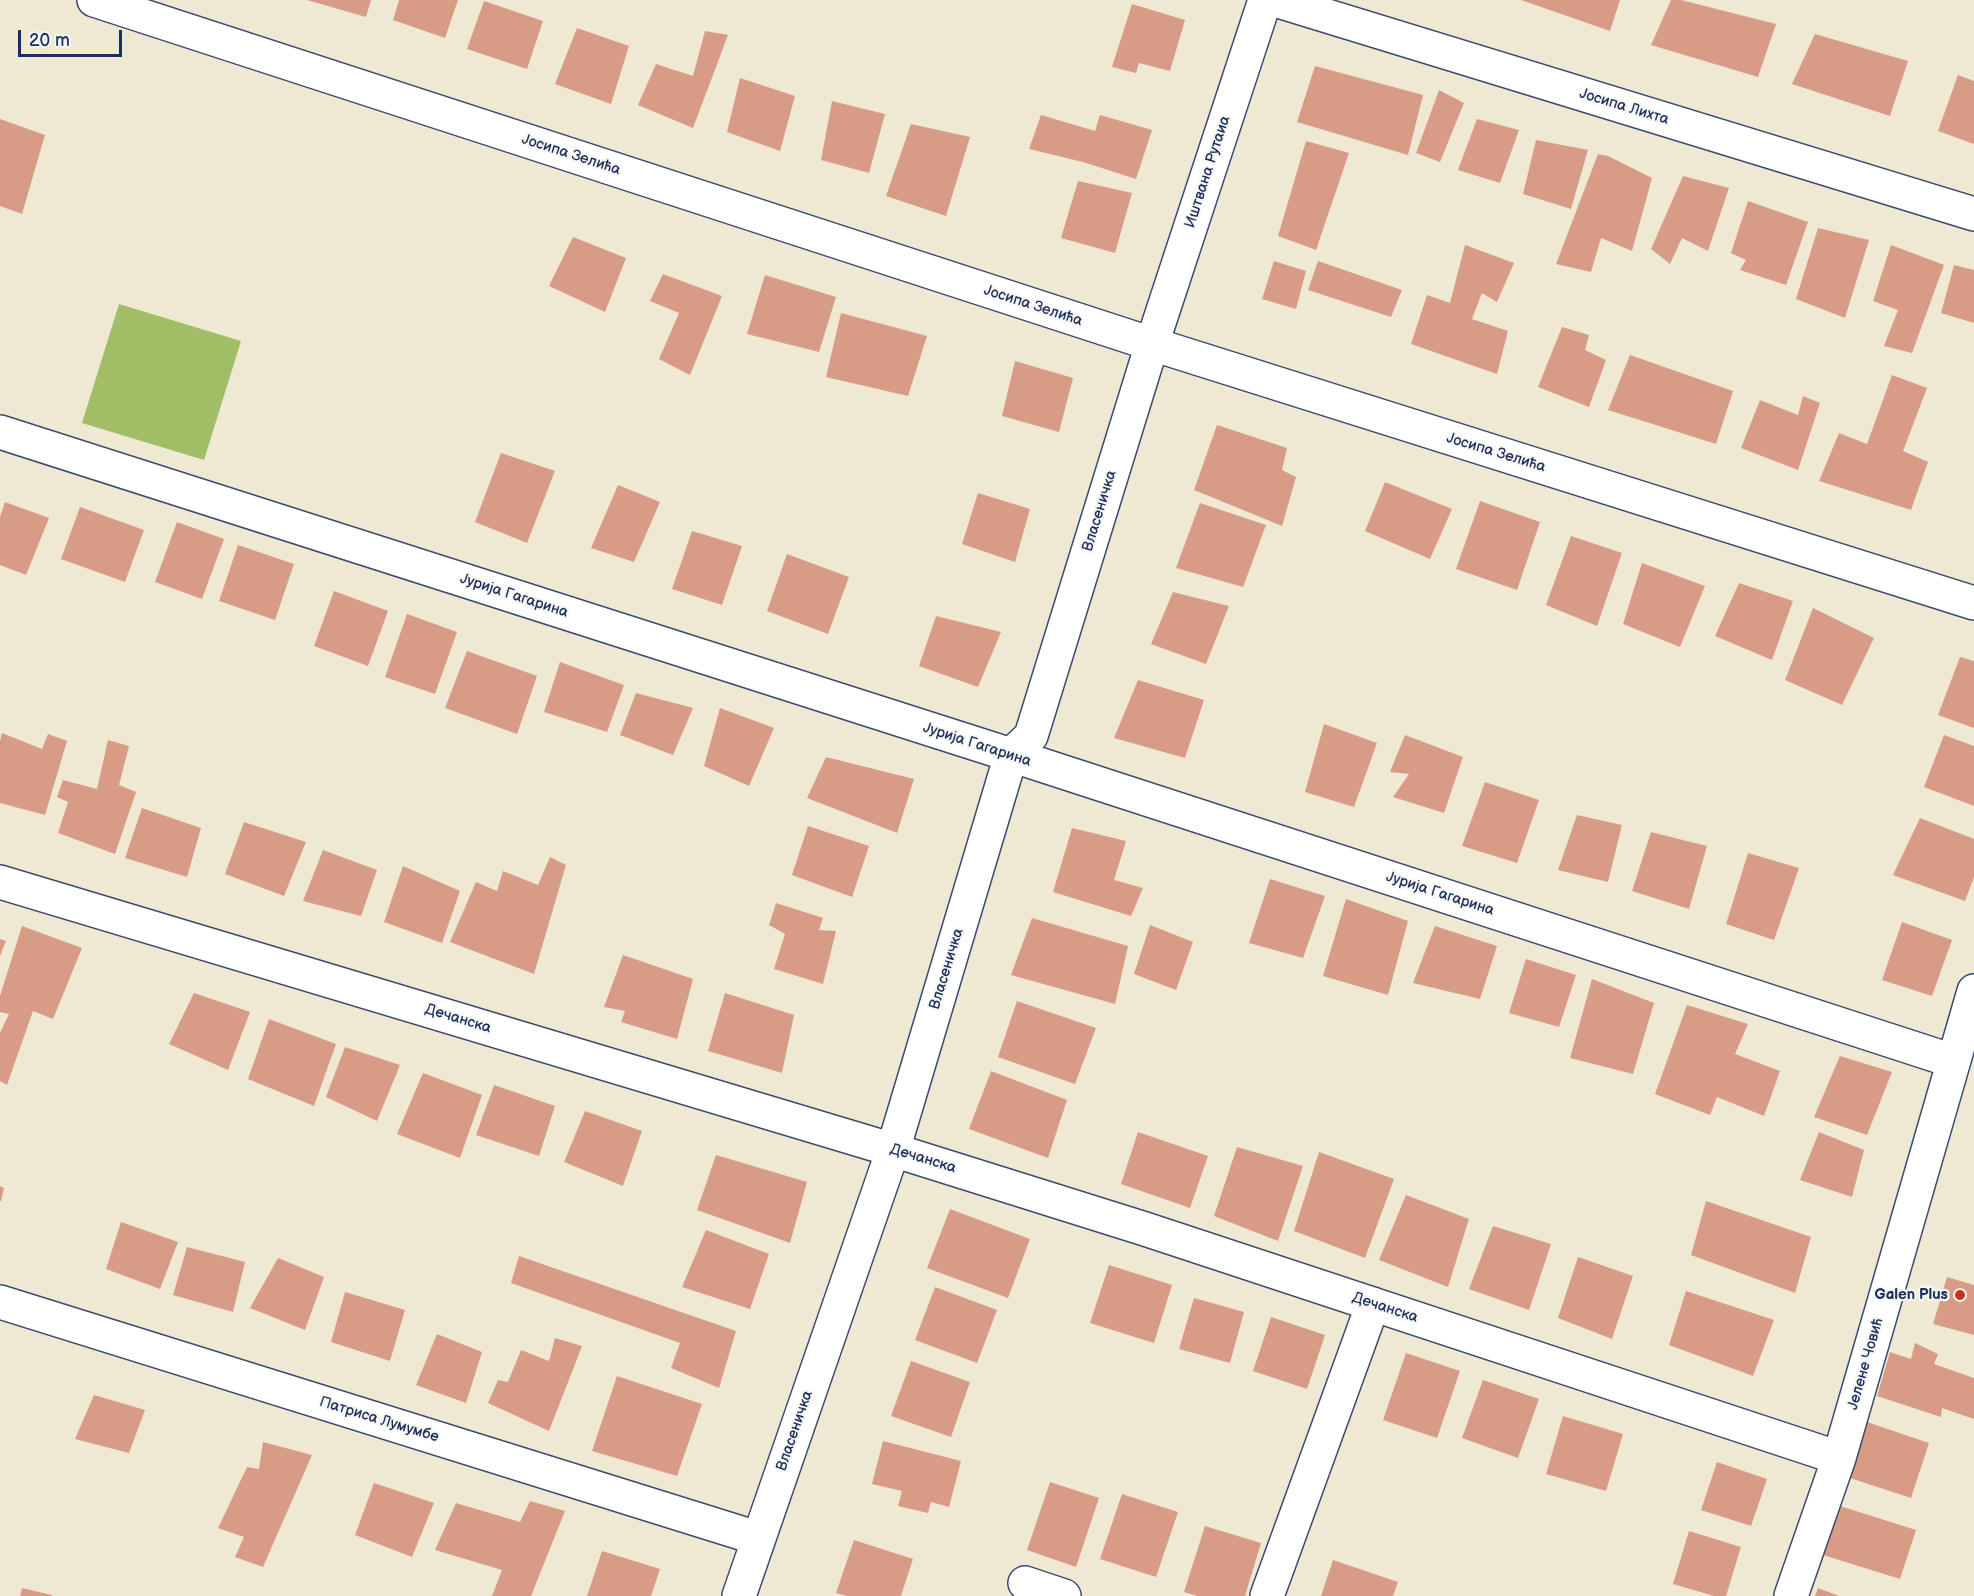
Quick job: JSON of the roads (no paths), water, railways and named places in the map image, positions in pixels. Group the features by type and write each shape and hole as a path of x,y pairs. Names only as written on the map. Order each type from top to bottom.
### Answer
{"street":[{"name":"Јосипа Зелића","path":"94,0 1152,344 1974,603"},
{"name":"Иштвана Рутаиа","path":"1152,344 1265,0"},
{"name":"Јосипа Лихта","path":"1275,0 1974,214"},
{"name":"Власеничка","path":"739,1596 893,1150 1011,755 1030,736 1152,344"},
{"name":"Јурија Гагарина","path":"0,432 1011,755 1953,1061"},
{"name":"Дечанска","path":"0,882 893,1150 1145,1229 1839,1458"},
{"name":"Јелене Човић","path":"1791,1596 1839,1458 1974,992"},
{"name":"Патриса Лумумбе","path":"0,1302 758,1538"},
{"path":"1267,1596 1373,1304"},
{"path":"1025,1583 1064,1596"}],"place":[{"name":"Galen Plus","path":"1960,1295"}]}
